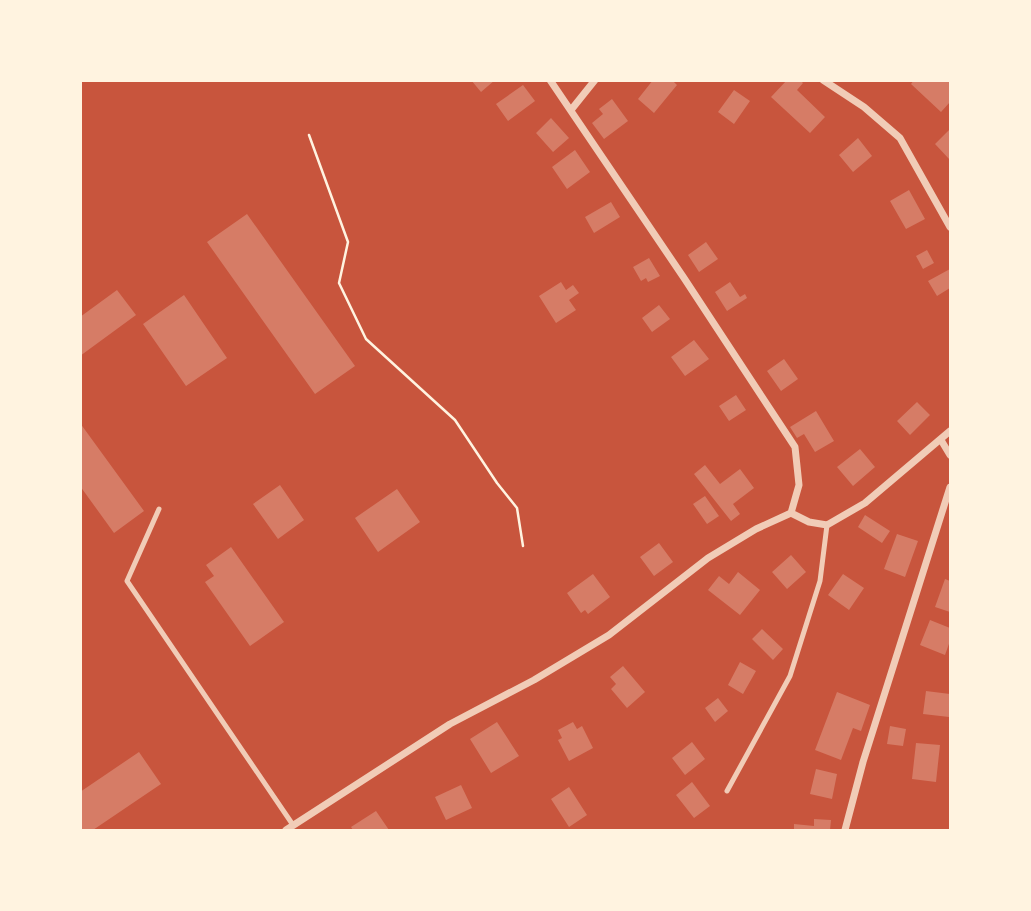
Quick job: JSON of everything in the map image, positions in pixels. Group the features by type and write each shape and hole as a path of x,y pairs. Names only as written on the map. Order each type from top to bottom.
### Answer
{"street":[{"path":"550,80 795,447 799,485 791,513"},
{"path":"571,110 595,80"},
{"path":"823,80 864,107 900,138 950,227"},
{"path":"290,828 450,724 534,680 609,635 708,558 756,528 791,513 809,522 827,524 864,503 950,431"},
{"path":"941,440 950,455"},
{"path":"845,831 863,762 950,487"}],"lane":[{"path":"159,509 127,581 290,828"},
{"path":"727,791 790,676 820,581 827,524"}],"path":[{"path":"309,135 348,242 339,283 366,339 455,420 517,508 523,546"}],"building":[{"path":"471,80 495,80 481,92"},
{"path":"653,80 672,80 677,85 654,113 638,99"},
{"path":"787,80 800,80 803,83 797,90 825,117 810,133 771,97"},
{"path":"914,80 950,80 950,102 941,112 911,84"},
{"path":"523,85 535,101 508,121 496,104"},
{"path":"734,90 750,101 734,124 718,112"},
{"path":"612,99 628,121 604,139 592,123 603,114 599,109"},
{"path":"551,118 569,138 553,152 536,133"},
{"path":"950,129 950,160 935,144"},
{"path":"858,138 872,156 853,172 839,155"},
{"path":"575,150 590,172 567,189 552,167"},
{"path":"909,190 925,219 906,229 890,201"},
{"path":"611,202 620,217 594,233 585,217"},
{"path":"247,214 355,366 315,394 207,242"},
{"path":"706,242 718,259 699,272 688,255"},
{"path":"927,250 934,263 923,269 916,256"},
{"path":"649,258 660,276 648,282 646,278 641,281 633,267"},
{"path":"950,269 950,288 937,296 928,281"},
{"path":"561,282 566,290 573,285 579,293 569,300 576,310 556,323 539,296"},
{"path":"730,282 740,297 745,294 747,298 727,311 715,292"},
{"path":"117,290 136,315 80,356 80,317"},
{"path":"184,295 227,358 186,386 143,324"},
{"path":"659,305 670,319 652,332 642,318"},
{"path":"694,340 709,359 685,376 671,357"},
{"path":"784,359 798,379 781,391 767,371"},
{"path":"736,395 746,410 729,421 719,406"},
{"path":"917,402 930,415 910,435 897,421"},
{"path":"816,411 834,441 815,452 804,434 797,438 790,427"},
{"path":"80,423 144,511 114,533 80,486"},
{"path":"860,449 875,467 853,486 837,467"},
{"path":"705,465 720,484 740,469 754,488 733,504 740,514 731,521 694,474"},
{"path":"280,485 304,520 278,539 253,504"},
{"path":"397,489 420,522 378,552 355,518"},
{"path":"705,496 719,516 707,524 693,504"},
{"path":"865,515 890,531 882,543 858,527"},
{"path":"897,534 918,541 905,577 884,569"},
{"path":"659,543 673,562 654,576 640,557"},
{"path":"231,547 284,622 250,646 205,582 214,576 206,565"},
{"path":"791,555 806,572 787,589 772,572"},
{"path":"738,572 760,590 740,615 708,590 719,576 729,584"},
{"path":"593,574 610,597 588,614 585,610 581,613 567,593"},
{"path":"843,574 864,588 849,610 828,595"},
{"path":"945,579 950,581 950,612 935,607"},
{"path":"930,620 950,628 950,641 945,655 920,645"},
{"path":"762,629 783,649 773,660 752,639"},
{"path":"740,662 756,671 743,694 728,685"},
{"path":"623,666 645,692 627,708 611,689 616,684 610,677"},
{"path":"926,691 950,694 949,717 923,714"},
{"path":"837,692 870,705 861,731 853,728 841,760 815,750"},
{"path":"718,698 728,711 715,722 705,708"},
{"path":"497,722 519,756 491,773 470,739"},
{"path":"573,722 577,729 582,726 593,748 569,761 558,740 562,738 558,730"},
{"path":"890,726 906,729 903,746 887,744"},
{"path":"692,742 705,759 685,775 672,758"},
{"path":"916,743 940,745 936,782 912,779"},
{"path":"139,752 161,784 93,830 80,830 80,792"},
{"path":"816,769 837,774 832,799 810,794"},
{"path":"692,782 710,806 694,818 676,795"},
{"path":"461,785 472,808 446,820 435,797"},
{"path":"569,787 587,815 569,827 551,799"},
{"path":"376,811 389,830 353,830 351,827"},
{"path":"814,819 831,820 830,830 794,830 794,824 814,826"}]}
